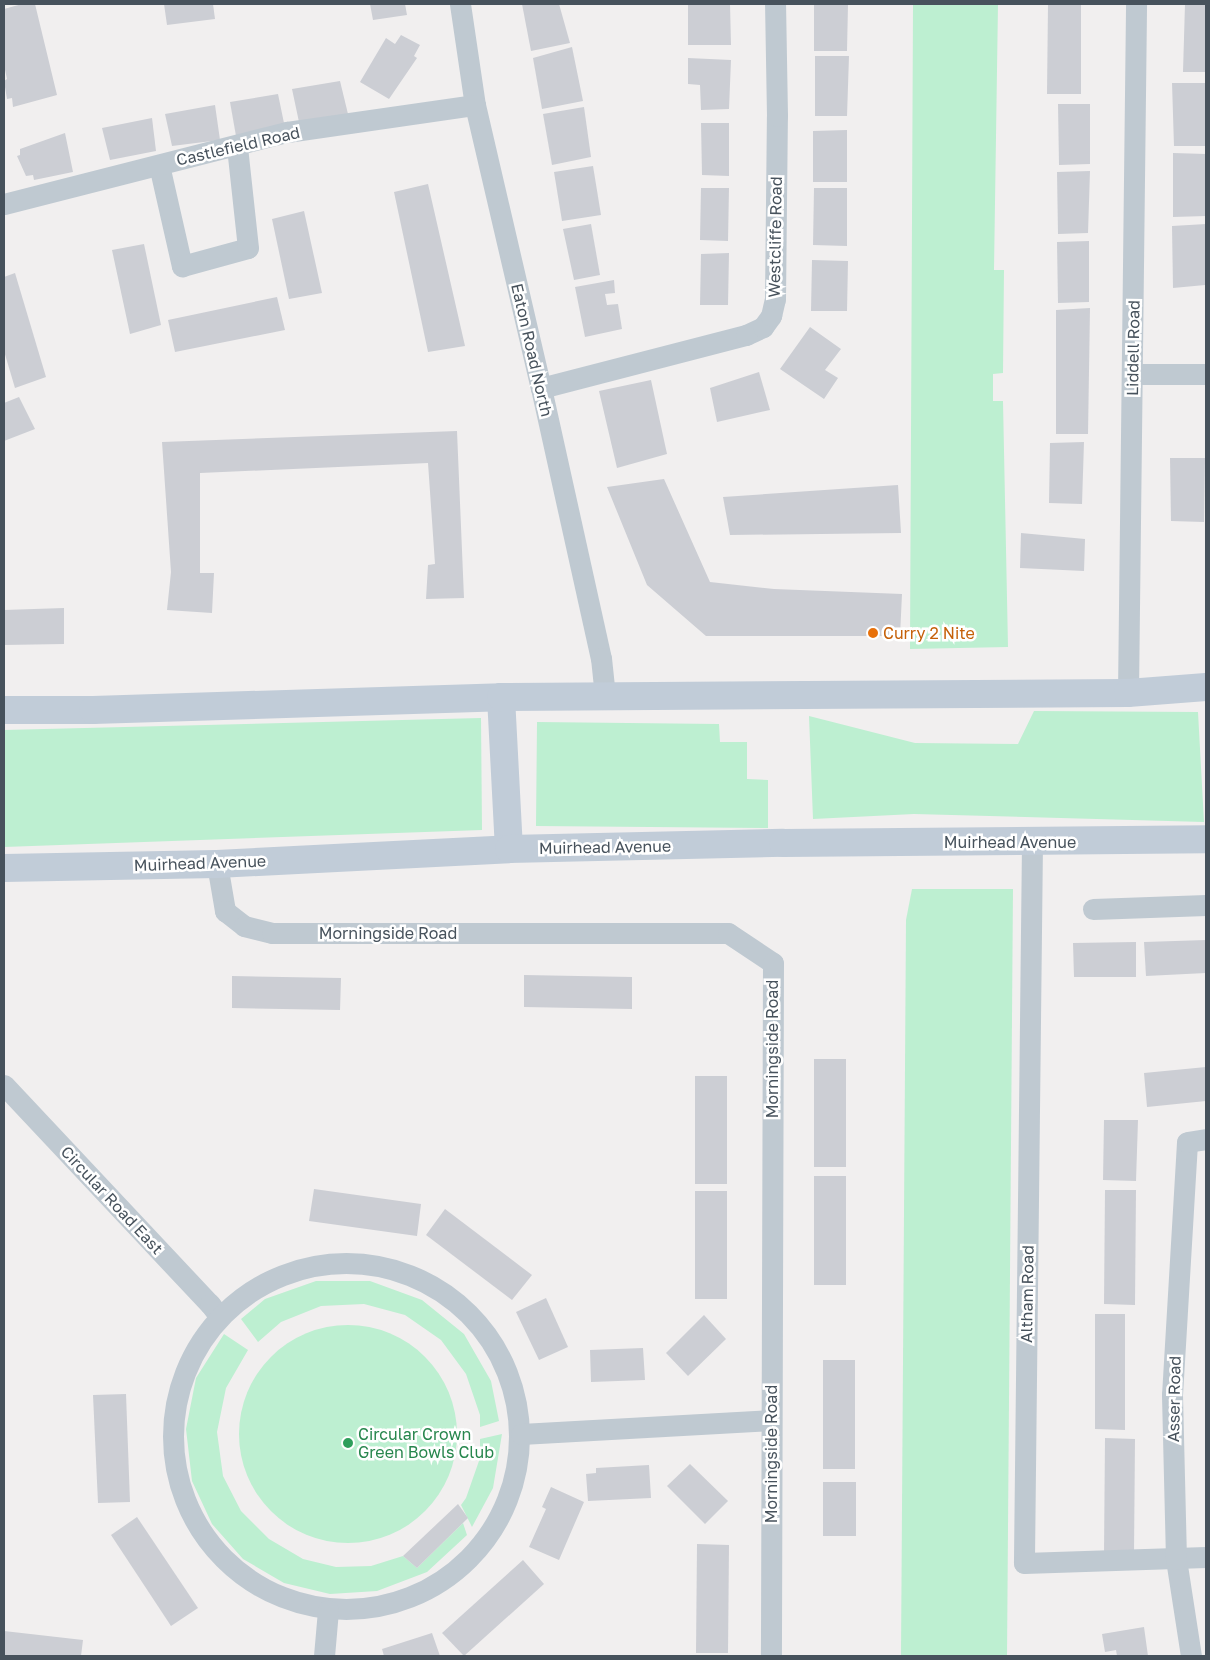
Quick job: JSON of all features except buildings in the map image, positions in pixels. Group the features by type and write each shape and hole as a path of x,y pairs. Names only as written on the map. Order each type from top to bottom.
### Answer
{"street":[{"name":"Eaton Road North","path":"460,4 476,105 601,658 605,697"},
{"name":"Westcliffe Road","path":"541,388 746,335 763,327 771,316 775,299 775,4"},
{"name":"Liddell Road","path":"1128,693 1136,4"},
{"name":"Castlefield Road","path":"4,204 287,132 476,105"},
{"path":"159,164 182,266 248,248 238,146"},
{"path":"1133,374 1206,374"},
{"path":"4,710 93,710 501,697 1128,693 1206,687"},
{"path":"501,697 508,850"},
{"name":"Muirhead Avenue","path":"4,868 217,864 508,850 783,843 1206,839"},
{"name":"Altham Road","path":"1032,842 1024,1563 1206,1557"},
{"name":"Morningside Road","path":"217,864 225,911 244,926 272,933 728,933 772,963 771,1656"},
{"path":"1093,909 1206,905"},
{"name":"Circular Road East","path":"4,1085 203,1296 219,1316"},
{"name":"Asser Road","path":"1191,1656 1176,1559 1172,1395 1196,1140"},
{"path":"322,1263 381,1264 436,1286 481,1324 510,1375 521,1434 512,1492 484,1544 441,1583 387,1606 328,1610 275,1595 228,1565 194,1522 174,1470 172,1415 188,1361 219,1316 266,1280 322,1263"},
{"path":"521,1434 771,1420"},
{"path":"324,1656 328,1610"}],"green space":[{"path":"913,4 998,4 994,270 1004,270 1003,373 993,374 993,401 1003,401 1008,647 910,649"},
{"path":"1034,711 1198,712 1204,822 914,814 813,819 809,716 915,743 1018,744"},
{"path":"481,718 482,830 4,847 4,730"},
{"path":"537,722 719,724 720,742 747,742 747,779 768,780 768,828 536,826"},
{"path":"912,889 1013,889 1007,1656 901,1656 906,920"},
{"path":"316,1281 370,1281 422,1300 464,1334 491,1381 499,1421 480,1427 480,1415 466,1374 441,1340 405,1315 364,1304 321,1306 281,1322 258,1342 241,1319 265,1299"},
{"name":"Circular Crown Green Bowls Club","path":"337,1325 359,1325 380,1329 400,1338 417,1349 433,1365 444,1382 453,1402 457,1434 453,1466 449,1476 439,1495 417,1519 400,1530 380,1539 359,1543 337,1543 316,1539 296,1530 279,1519 263,1503 252,1486 243,1466 239,1445 239,1423 243,1402 252,1382 263,1365 279,1349 296,1338 316,1329"},
{"path":"224,1334 248,1350 226,1388 217,1432 223,1476 241,1511 269,1539 303,1559 336,1567 371,1566 403,1556 417,1568 463,1523 467,1535 427,1572 377,1591 330,1594 284,1583 243,1559 212,1524 192,1481 186,1429 196,1378"},
{"path":"502,1434 493,1488 472,1527 461,1505 466,1498 480,1458 480,1439"}],"place":[{"name":"Curry 2 Nite","path":"873,633"},
{"name":"Circular Crown Green Bowls Club","path":"348,1443"}]}
